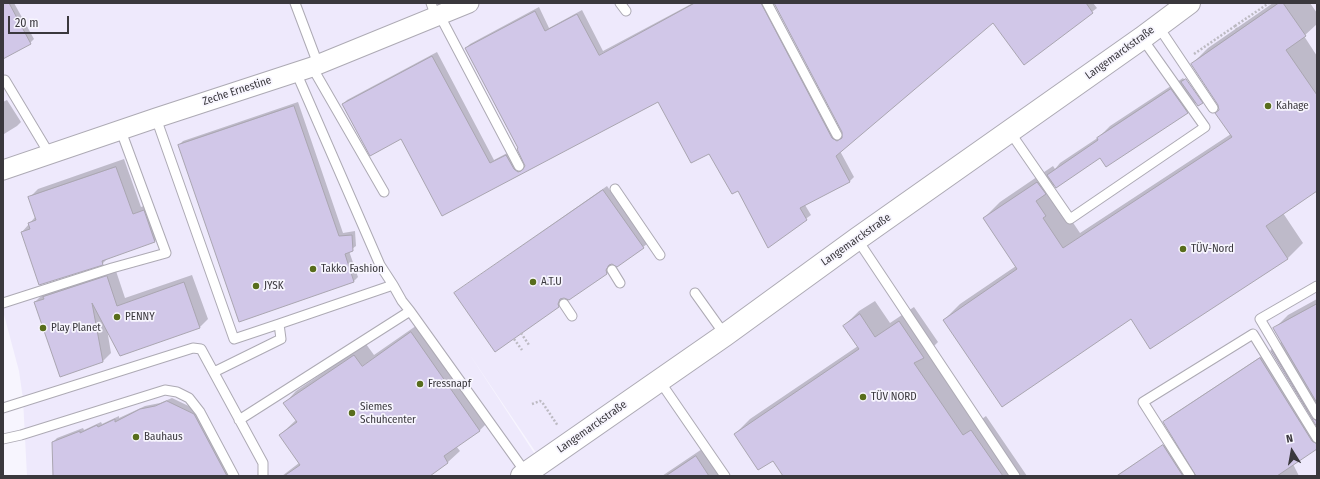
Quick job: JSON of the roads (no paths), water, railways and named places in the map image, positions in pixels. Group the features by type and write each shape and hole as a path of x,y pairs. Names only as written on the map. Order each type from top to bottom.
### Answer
{"street":[{"name":"Zeche Ernestine","path":"3,170 309,68 436,12 469,3"},
{"name":"Langemarckstraße","path":"524,475 725,335 857,239 1010,132 1189,3"}],"lane":[{"path":"296,3 309,68 380,265 402,301 524,475"},
{"path":"620,3 626,11"},
{"path":"767,3 837,135"},
{"path":"436,12 519,166"},
{"path":"1150,32 1213,108"},
{"path":"1010,132 1070,219 1205,127 1150,32"},
{"path":"309,68 384,192"},
{"path":"5,80 50,154"},
{"path":"156,118 234,339 393,286"},
{"path":"3,303 112,268 166,253 120,131"},
{"path":"615,189 660,255"},
{"path":"857,239 1015,476"},
{"path":"612,270 620,283"},
{"path":"1317,286 1260,319 1317,415"},
{"path":"695,293 725,335"},
{"path":"564,304 572,316"},
{"path":"239,420 410,311"},
{"path":"214,372 281,339 278,324"},
{"path":"1190,476 1142,402 1253,334 1317,438"},
{"path":"3,408 194,348 201,349 263,463 264,476"},
{"path":"659,380 725,476"},
{"path":"3,439 21,436 165,390 177,392 189,398 200,412 234,476"}],"place":[{"name":"Kahage","path":"1268,106"},
{"name":"TÜV-Nord","path":"1183,249"},
{"name":"Takko Fashion","path":"313,269"},
{"name":"A.T.U","path":"533,282"},
{"name":"JYSK","path":"256,286"},
{"name":"PENNY","path":"117,317"},
{"name":"Play Planet","path":"43,328"},
{"name":"Fressnapf","path":"420,384"},
{"name":"TÜV NORD","path":"863,397"},
{"name":"Siemes Schuhcenter","path":"352,413"},
{"name":"Bauhaus","path":"136,437"}]}
